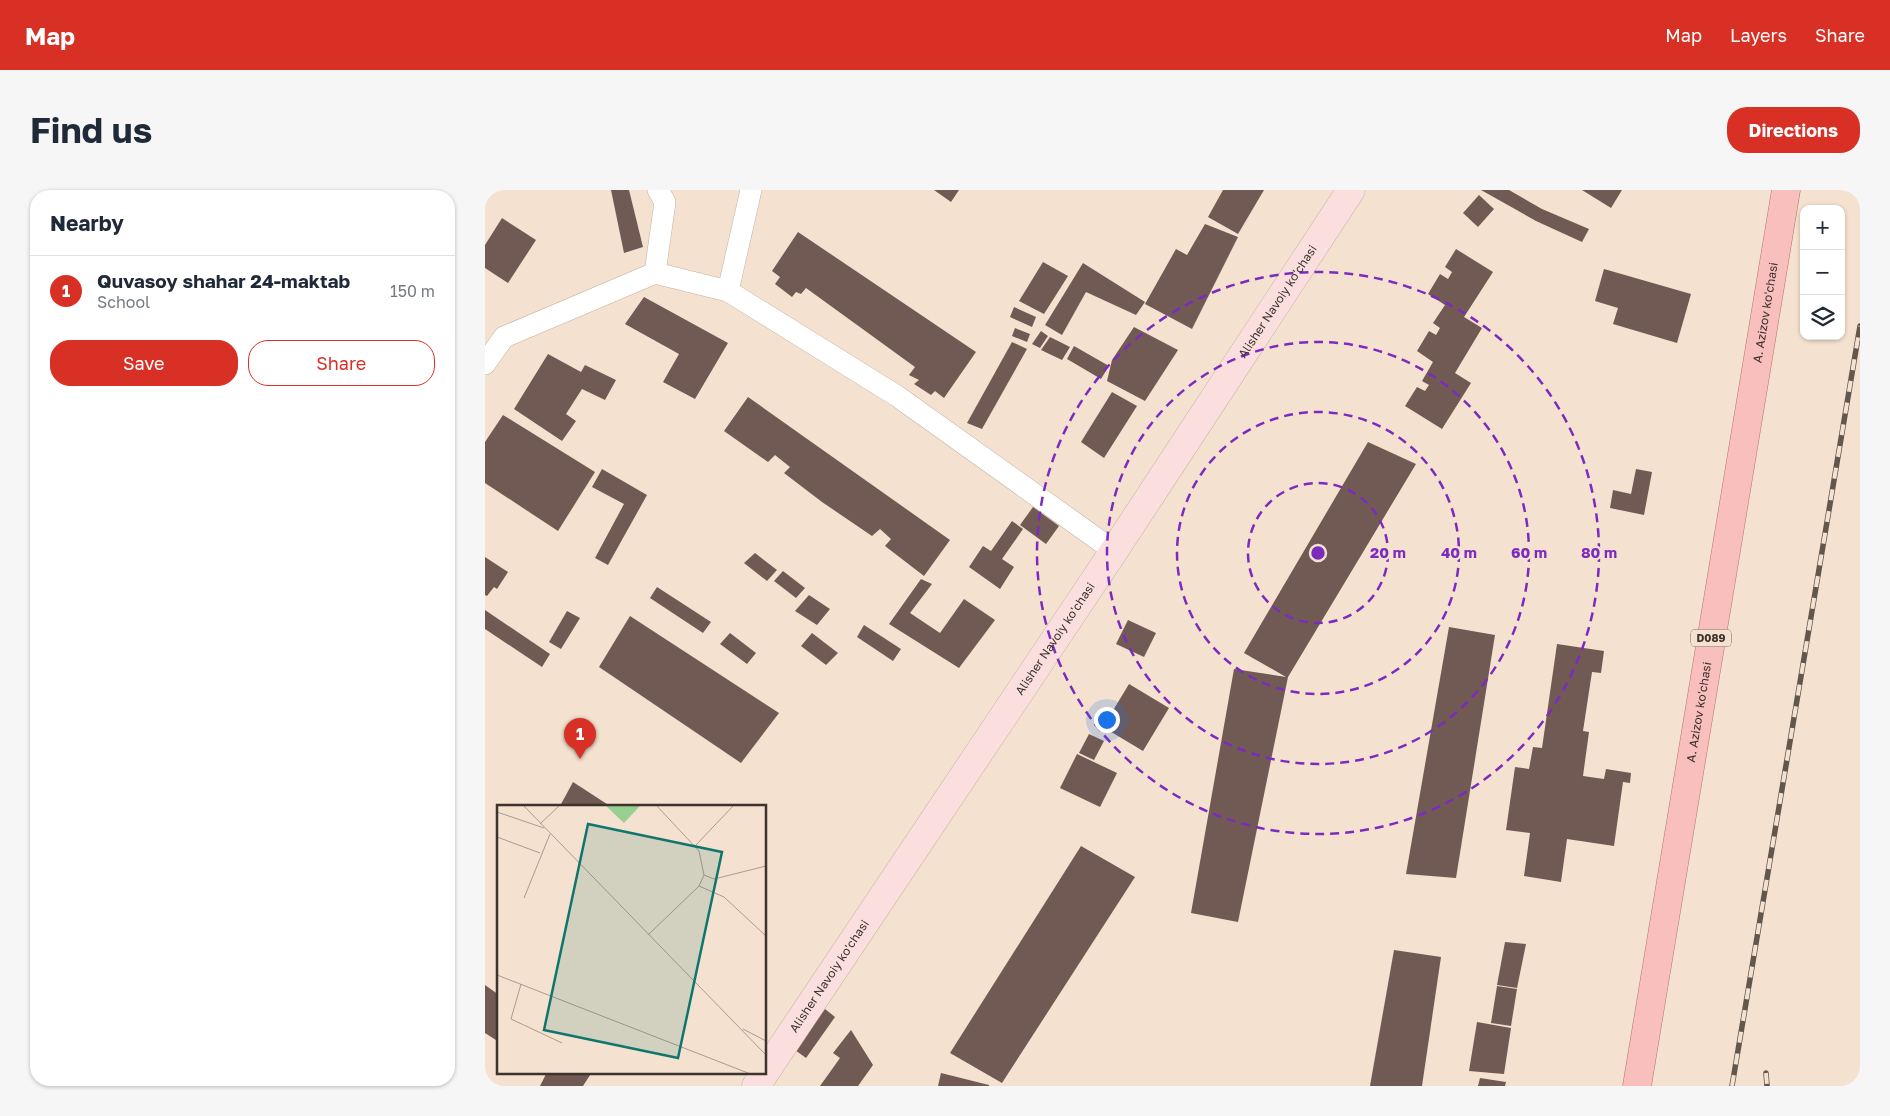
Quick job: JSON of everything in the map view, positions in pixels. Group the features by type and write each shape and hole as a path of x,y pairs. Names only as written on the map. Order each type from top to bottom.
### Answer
{"main road":[{"name":"A. Azizov ko'chasi","path":"1637,1086 1786,190"}],"street":[{"path":"655,273 665,202 658,190"},
{"path":"728,291 751,190"},
{"name":"Alisher Navoiy ko'chasi","path":"766,1071 1114,551 1351,190"},
{"path":"485,364 504,337 655,273 728,291 897,396 1114,551"},
{"name":"Alisher Navoiy ko'chasi","path":"756,1086 764,1074"}],"building":[{"path":"611,190 629,190 643,247 624,253"},
{"path":"934,190 959,190 951,202"},
{"path":"1223,190 1264,190 1238,234 1208,217"},
{"path":"1481,190 1509,190 1542,209 1589,229 1582,242 1536,221"},
{"path":"1582,190 1622,190 1611,208"},
{"path":"1479,195 1494,209 1478,227 1463,213"},
{"path":"502,218 536,240 508,283 485,268 485,245"},
{"path":"1205,224 1238,237 1192,329 1145,304 1176,249 1187,255"},
{"path":"798,232 976,352 944,398 935,391 931,395 914,384 919,380 909,375 915,367 806,288 801,294 796,292 792,297 775,284 780,277 772,271"},
{"path":"1456,249 1493,272 1464,317 1482,328 1455,373 1471,383 1442,429 1405,406 1417,387 1425,391 1429,385 1422,381 1433,362 1417,351 1429,331 1436,335 1440,328 1433,323 1445,305 1428,294 1440,274 1448,279 1452,272 1445,267"},
{"path":"1043,262 1068,276 1044,314 1019,301"},
{"path":"1083,263 1145,302 1136,315 1086,292 1062,335 1045,325"},
{"path":"1604,269 1691,294 1677,343 1613,324 1618,308 1595,301"},
{"path":"644,297 728,343 695,399 663,382 679,354 625,324"},
{"path":"1014,307 1036,317 1032,327 1010,317"},
{"path":"1134,327 1178,350 1145,401 1107,381 1112,360"},
{"path":"1015,328 1030,334 1027,342 1012,336"},
{"path":"1041,331 1048,336 1040,348 1032,344"},
{"path":"1050,337 1070,347 1062,360 1041,350"},
{"path":"1012,342 1027,349 982,429 967,423"},
{"path":"1074,346 1109,366 1101,379 1067,359"},
{"path":"548,354 581,372 585,365 616,380 605,400 582,389 566,414 576,421 562,441 514,409"},
{"path":"1112,392 1137,406 1104,458 1081,442"},
{"path":"748,397 950,540 924,576 885,546 891,539 880,529 872,536 784,473 790,467 775,455 768,462 724,431"},
{"path":"503,415 595,472 558,531 485,483 485,442"},
{"path":"1368,442 1416,464 1288,677 1238,922 1191,913 1234,669 1286,677 1244,653"},
{"path":"602,469 647,495 608,565 595,558 624,504 592,487"},
{"path":"1636,469 1652,472 1644,515 1610,508 1613,490 1631,494"},
{"path":"1033,507 1059,526 1046,544 1020,525"},
{"path":"1012,521 1023,529 1002,559 1014,567 1000,589 969,567 983,546 991,551"},
{"path":"755,553 777,570 767,581 744,563"},
{"path":"485,557 508,572 497,589 494,587 487,596 485,595"},
{"path":"783,571 805,588 796,598 774,581"},
{"path":"921,579 932,584 910,613 940,633 964,599 995,620 959,668 889,624"},
{"path":"657,587 711,622 703,633 650,598"},
{"path":"809,595 830,609 817,625 795,611"},
{"path":"485,610 550,654 542,667 485,629"},
{"path":"567,611 580,618 561,649 549,642"},
{"path":"630,616 779,713 741,763 599,667"},
{"path":"1128,620 1156,633 1144,657 1116,644"},
{"path":"864,625 901,649 893,661 857,637"},
{"path":"1449,627 1495,635 1456,878 1406,874"},
{"path":"730,633 756,653 747,664 720,644"},
{"path":"812,633 838,653 826,665 801,646"},
{"path":"1557,644 1604,651 1601,673 1592,672 1583,731 1589,732 1583,776 1604,779 1606,769 1631,773 1630,783 1623,782 1614,846 1567,839 1561,882 1524,876 1530,833 1506,830 1515,767 1529,769 1533,747 1542,748"},
{"path":"1129,684 1169,708 1143,751 1103,727"},
{"path":"1089,734 1104,741 1094,760 1079,753"},
{"path":"1077,754 1117,773 1100,807 1060,788"},
{"path":"573,782 608,805 561,805"},
{"path":"1081,846 1135,877 1002,1083 950,1053"},
{"path":"1505,942 1526,944 1517,988 1497,985"},
{"path":"1394,950 1441,957 1422,1086 1370,1086"},
{"path":"485,985 497,994 497,1041 485,1033"},
{"path":"1497,986 1517,989 1511,1026 1491,1023"},
{"path":"825,1009 835,1017 806,1058 795,1050"},
{"path":"1477,1022 1511,1028 1504,1074 1469,1071"},
{"path":"851,1030 873,1065 858,1086 820,1086 840,1058 833,1053"},
{"path":"941,1073 989,1085 989,1086 938,1086"},
{"path":"546,1074 591,1074 583,1086 540,1086"},
{"path":"1480,1078 1506,1082 1505,1086 1478,1086"}],"railway":[{"path":"1732,1086 1860,326"},
{"path":"1766,1073 1767,1086"}],"place":[{"name":"Quvasoy shahar 24-maktab","path":"580,759"}]}
